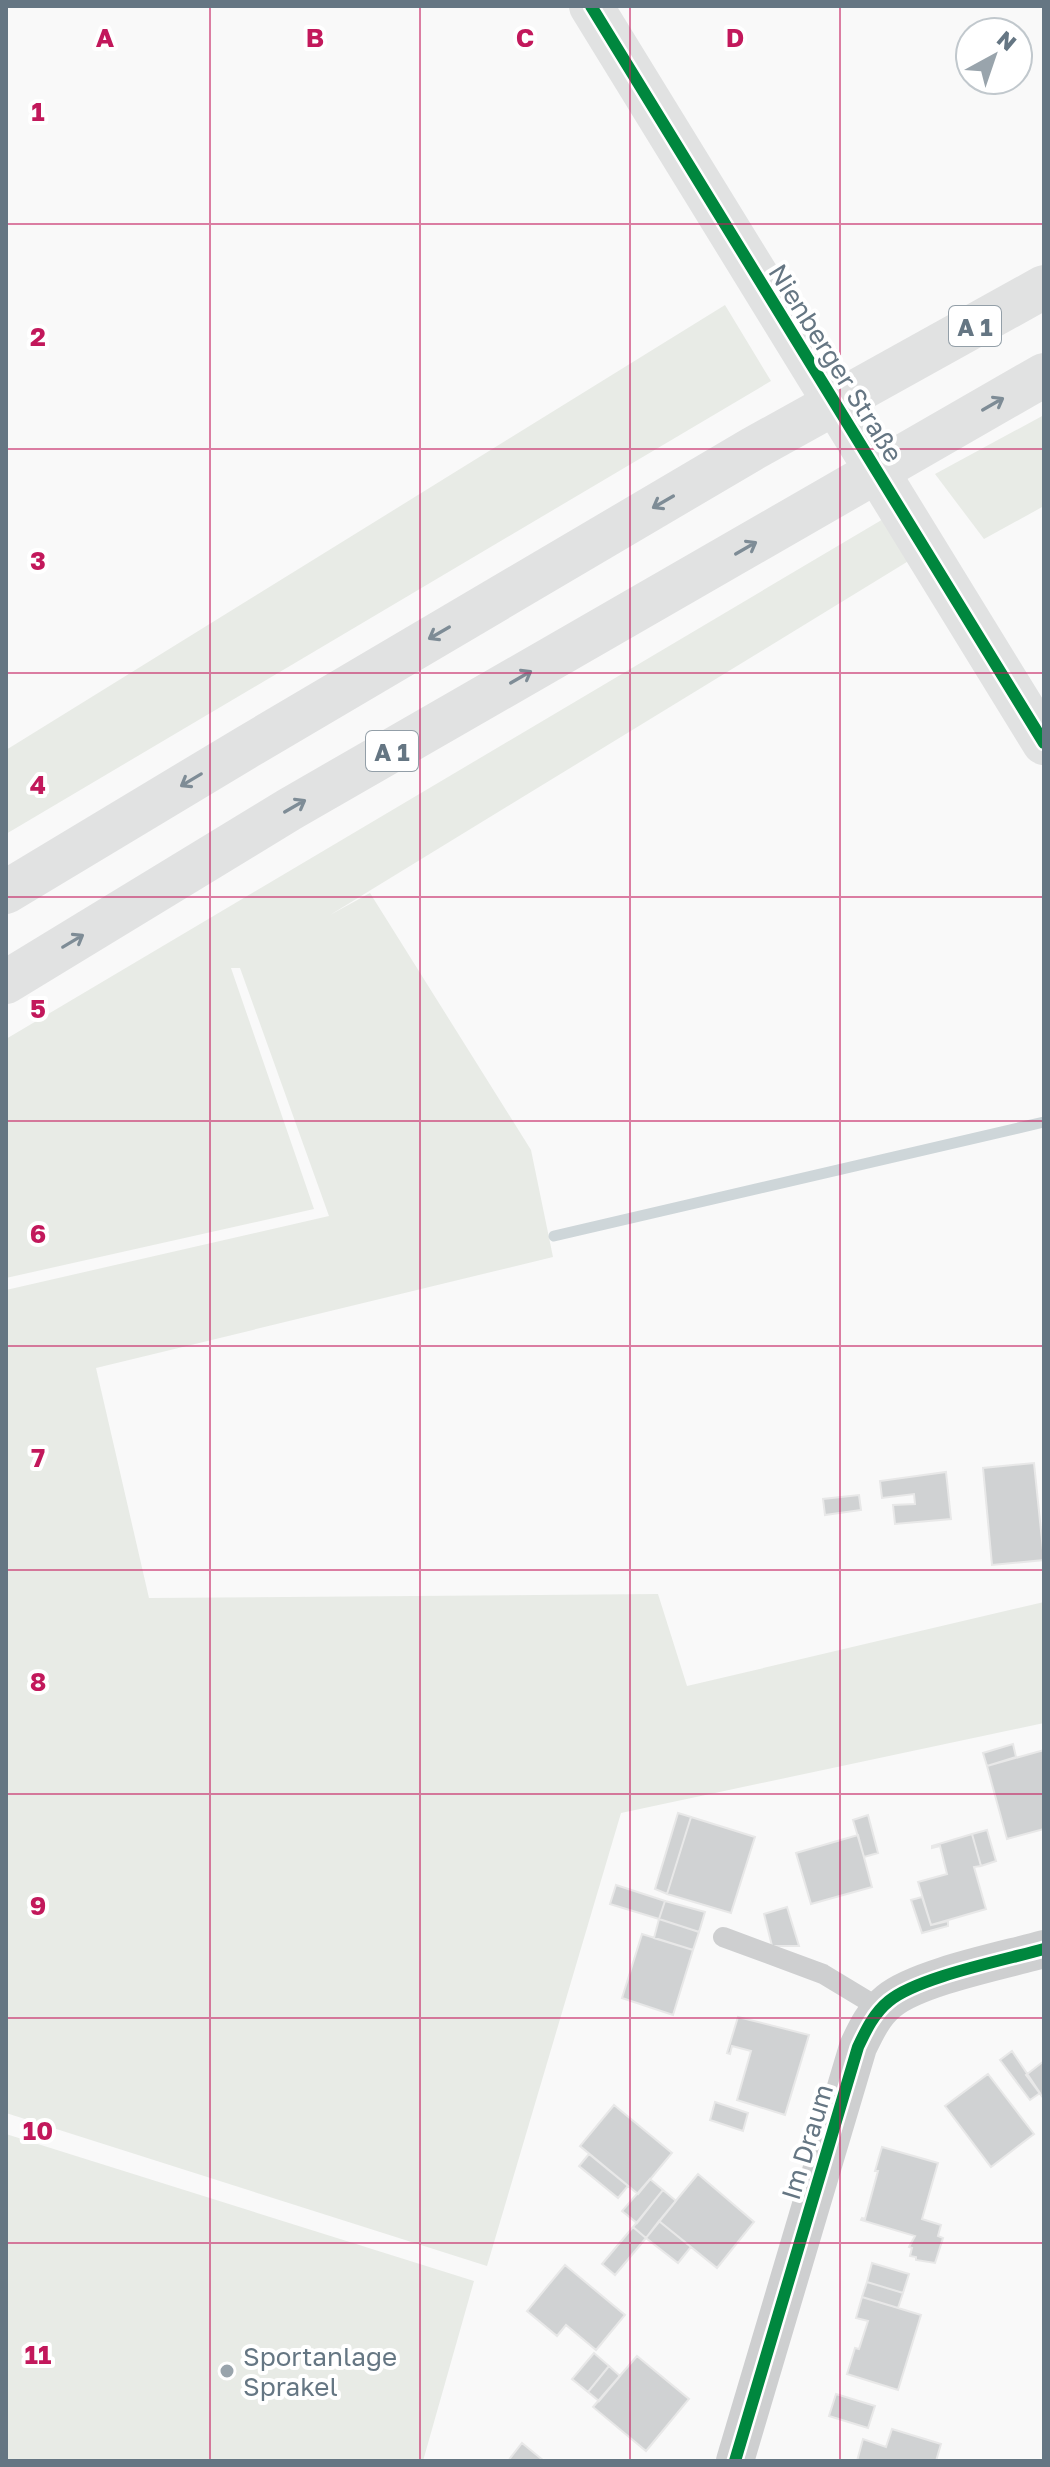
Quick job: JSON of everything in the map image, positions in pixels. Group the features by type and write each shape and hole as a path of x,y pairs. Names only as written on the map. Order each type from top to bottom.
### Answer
{"main road":[{"name":"Nienberger Straße","path":"591,6 1044,743"},
{"name":"A 1","path":"6,892 754,448 1044,287"},
{"name":"A 1","path":"6,982 290,809 1044,375"}],"street":[{"name":"Im Draum","path":"735,2461 858,2047 866,2029 881,2009 905,1991 926,1982 1044,1949"}],"lane":[{"path":"723,1937 823,1974 881,2009"}],"shaded area":[{"path":"725,305 771,381 6,834 6,750"},
{"path":"1044,415 1044,506 984,539 935,474"},
{"path":"890,515 915,557 330,915 370,893 531,1150 553,1257 96,1368 149,1598 658,1594 687,1686 1044,1602 1044,1723 621,1813 487,2266 6,2113 6,1290 329,1216 240,968 231,968 314,1209 6,1278 6,1039"},
{"name":"Sportanlage Sprakel","path":"6,2134 474,2281 423,2461 6,2461"}],"building":[{"path":"1034,1463 1044,1560 992,1565 983,1468"},
{"path":"946,1472 951,1519 895,1524 893,1505 915,1504 914,1494 882,1498 880,1481"},
{"path":"859,1495 861,1510 825,1515 823,1499"},
{"path":"1013,1744 1016,1757 987,1766 983,1753"},
{"path":"1044,1750 1044,1829 1007,1839 987,1766"},
{"path":"678,1813 691,1817 667,1894 655,1889"},
{"path":"868,1815 878,1853 864,1857 853,1820"},
{"path":"691,1817 755,1837 731,1913 667,1894"},
{"path":"987,1830 996,1861 981,1866 972,1834"},
{"path":"972,1834 981,1866 974,1867 986,1909 931,1925 918,1882 947,1874 940,1846 932,1846"},
{"path":"858,1835 872,1887 811,1904 796,1853"},
{"path":"616,1885 665,1901 659,1919 610,1904"},
{"path":"922,1897 931,1925 948,1921 948,1926 922,1933 911,1900"},
{"path":"665,1901 705,1912 699,1932 659,1919"},
{"path":"787,1907 799,1946 772,1946 764,1914"},
{"path":"659,1919 699,1932 693,1950 654,1938"},
{"path":"642,1934 693,1950 673,2015 622,1998"},
{"path":"738,2017 809,2035 785,2115 737,2100 751,2051 732,2046 730,2054 727,2053"},
{"path":"1012,2051 1040,2093 1030,2100 1000,2060"},
{"path":"1044,2061 1044,2099 1026,2075"},
{"path":"988,2074 1034,2134 991,2167 945,2106"},
{"path":"715,2102 748,2113 743,2131 710,2120"},
{"path":"614,2105 672,2153 638,2194 580,2146"},
{"path":"882,2147 938,2163 922,2219 941,2225 938,2236 943,2238 935,2263 910,2256 912,2248 909,2247 915,2236 861,2220 865,2219"},
{"path":"589,2154 628,2186 618,2198 579,2166"},
{"path":"698,2174 754,2222 717,2268 659,2221"},
{"path":"650,2179 663,2190 637,2223 622,2211"},
{"path":"663,2190 676,2201 646,2238 633,2227"},
{"path":"659,2221 691,2247 678,2263 646,2238"},
{"path":"633,2227 646,2238 615,2275 602,2264"},
{"path":"872,2263 909,2274 903,2293 867,2282"},
{"path":"565,2265 625,2315 596,2350 566,2325 557,2336 527,2311"},
{"path":"867,2282 903,2293 898,2308 862,2297"},
{"path":"862,2297 921,2315 898,2390 847,2374 868,2321 856,2318"},
{"path":"594,2353 609,2366 588,2392 572,2379"},
{"path":"637,2356 689,2399 646,2451 593,2407"},
{"path":"609,2366 620,2376 599,2401 588,2392"},
{"path":"836,2394 875,2406 868,2428 829,2416"},
{"path":"892,2429 941,2444 936,2461 857,2461 863,2439 886,2447"},
{"path":"522,2443 544,2461 508,2461"}],"waterway":[{"path":"554,1236 1044,1122"}],"cycle path":[{"path":"591,6 1044,743"},
{"path":"735,2461 858,2047 871,2022 889,2001 920,1984 1044,1949"}],"place":[{"name":"Sportanlage Sprakel","path":"227,2371"}]}
